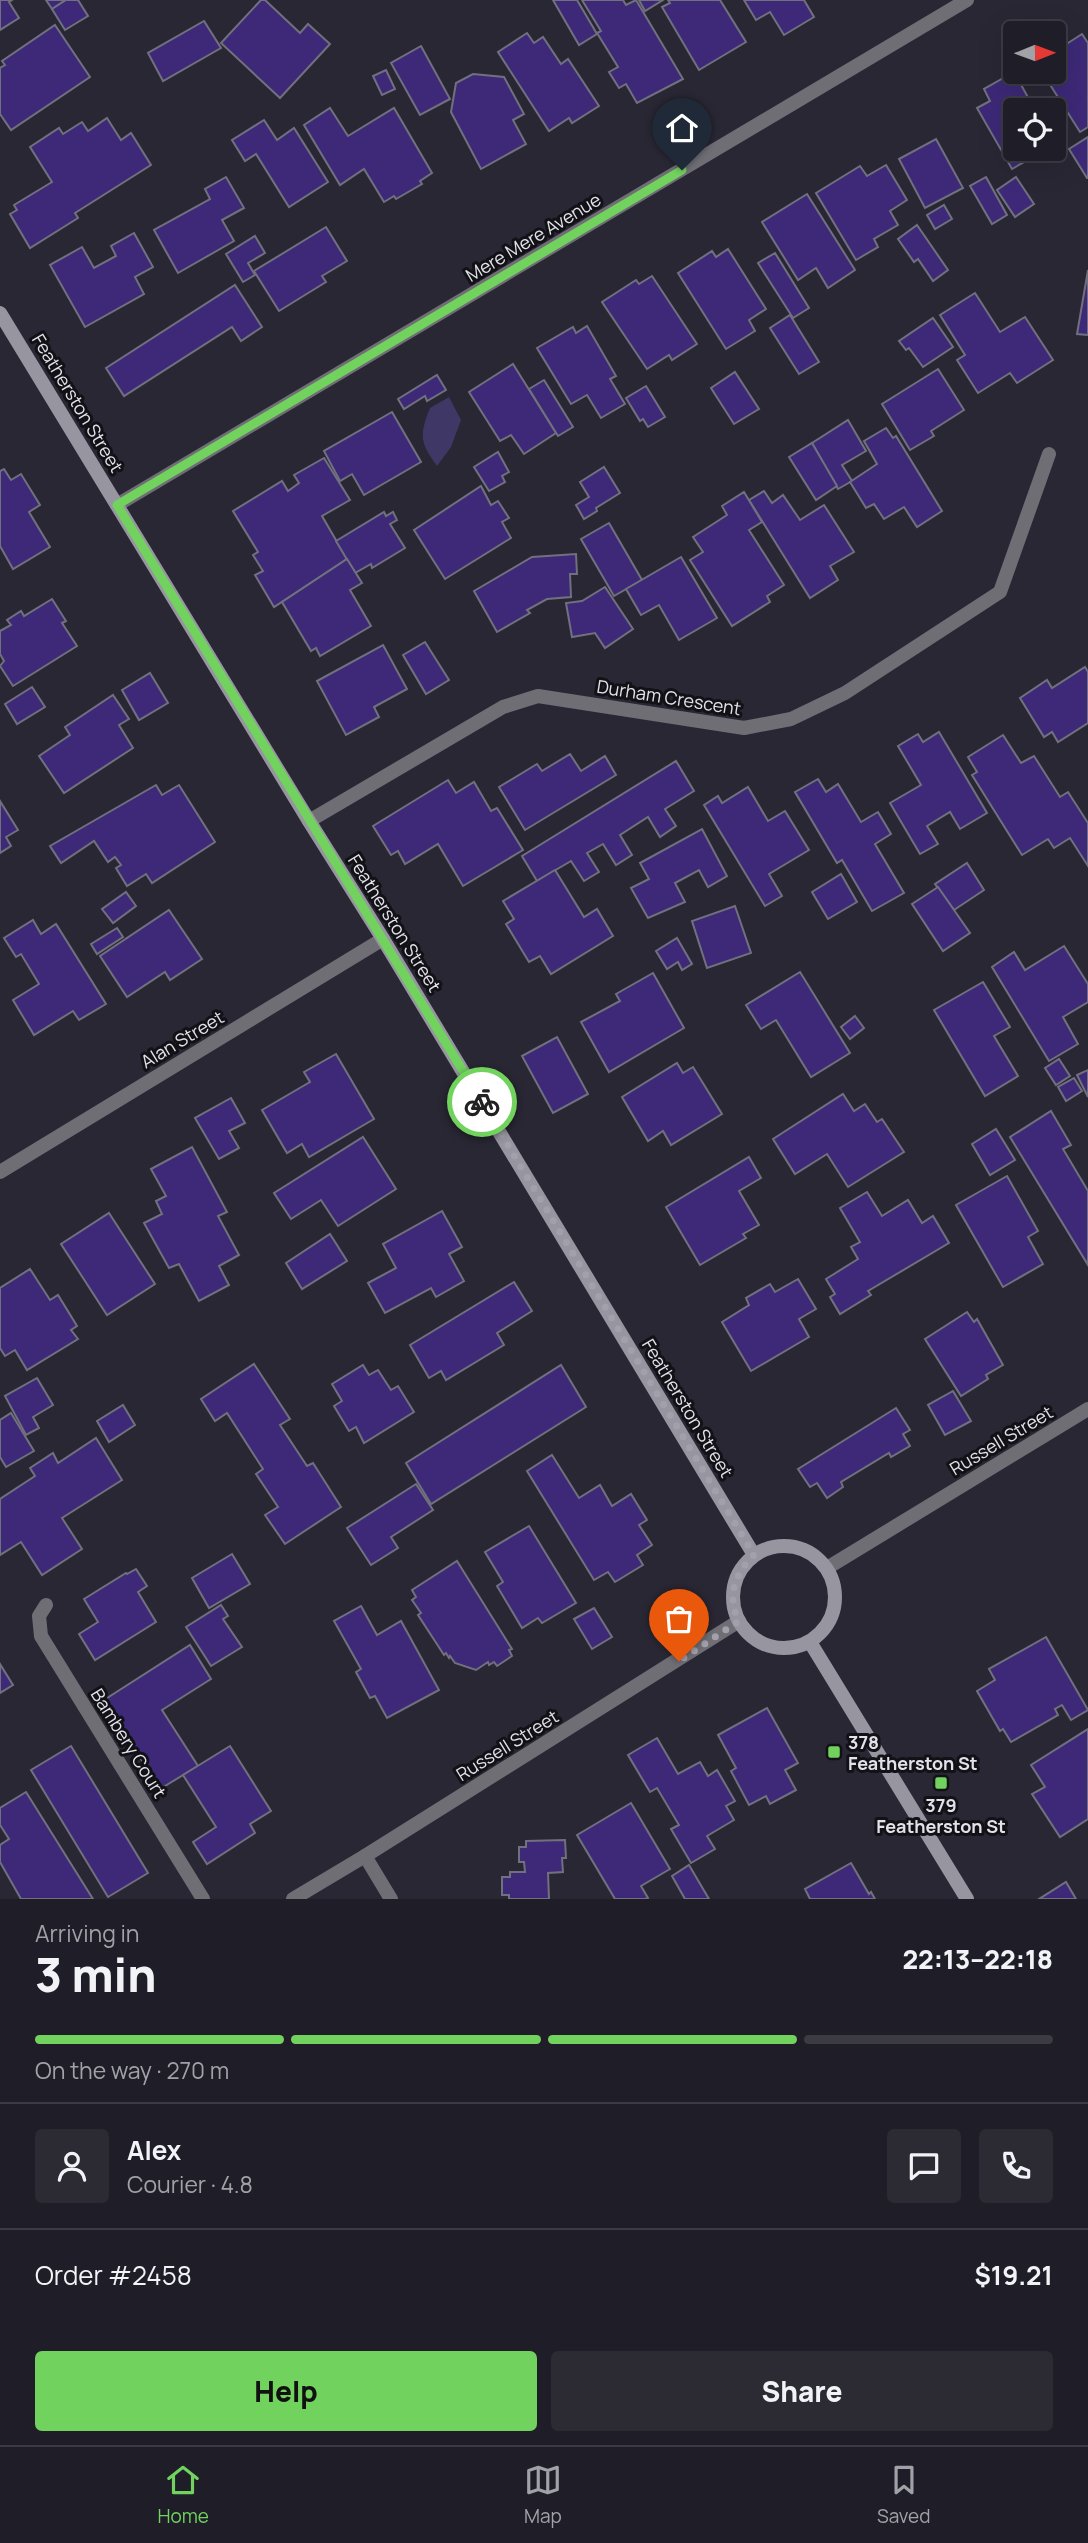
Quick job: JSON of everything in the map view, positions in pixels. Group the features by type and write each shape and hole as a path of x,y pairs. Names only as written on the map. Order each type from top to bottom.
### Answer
{"main road":[{"name":"Featherston Street","path":"0,313 383,939 754,1555"},
{"path":"785,1545 816,1555 827,1568 834,1584 836,1602 831,1619 810,1642 790,1648 772,1647 756,1640 743,1628 732,1597 742,1566 754,1555 768,1547 785,1545"},
{"path":"810,1642 967,1899"}],"street":[{"name":"Mere Mere Avenue","path":"117,505 967,0"},
{"name":"Durham Crescent","path":"309,821 503,707 538,696 744,728 791,719 845,693 1000,592 1049,454"},
{"name":"Alan Street","path":"0,1172 383,939"},
{"name":"Russell Street","path":"827,1568 1088,1409"},
{"name":"Bambery Court","path":"46,1605 38,1616 41,1636 202,1899"},
{"name":"Russell Street","path":"293,1899 366,1856 739,1621"},
{"path":"366,1856 391,1899"}],"shaded area":[{"path":"449,397 461,420 451,447 437,466 424,445 424,425 430,408"}],"building":[{"path":"0,0 12,0 9,2 19,18 0,30"},
{"path":"46,0 66,0 52,9"},
{"path":"66,0 78,0 88,16 65,30 52,9"},
{"path":"261,0 265,0 300,33 308,24 330,44 280,98 221,43"},
{"path":"553,0 577,0 597,34 579,45"},
{"path":"582,0 623,0 626,5 636,0 683,79 637,103 626,84 619,88 609,72 618,67 597,33 601,31"},
{"path":"639,0 663,0 645,11"},
{"path":"668,0 720,0 746,42 699,70 662,7 670,3"},
{"path":"744,0 804,0 814,17 784,35 770,12 756,20"},
{"path":"204,21 221,48 163,81 148,53"},
{"path":"55,25 90,77 11,130 0,114 0,68 5,65 2,61"},
{"path":"527,33 534,43 543,37 561,64 568,59 599,106 572,123 569,118 549,131 498,52"},
{"path":"1082,34 1088,43 1088,127 1080,132 1066,110 1066,98 1058,98 1050,84 1066,84 1066,44"},
{"path":"421,46 450,99 420,115 391,63"},
{"path":"386,70 395,89 382,95 373,76"},
{"path":"473,74 504,77 524,114 513,120 526,144 481,169 451,112 456,83"},
{"path":"1003,78 1003,84 1021,84 1028,98 1003,98 1003,153 977,108 990,101 984,89"},
{"path":"330,108 348,136 394,108 432,173 420,181 422,184 396,199 394,196 384,202 364,169 340,185 304,125"},
{"path":"107,118 121,140 131,133 151,165 75,213 78,218 30,248 10,214 17,210 14,205 52,182 30,147 59,128 63,134 82,122 88,131"},
{"path":"264,120 277,140 294,128 328,182 289,207 256,154 245,161 232,140"},
{"path":"1088,137 1088,178 1087,178 1069,149"},
{"path":"936,139 963,188 925,208 899,159"},
{"path":"1007,161 1026,161 1012,169"},
{"path":"886,165 907,200 890,211 898,225 874,239 878,247 856,260 816,193 860,166 867,176"},
{"path":"226,177 244,208 222,220 234,241 178,273 154,230 210,199 205,189"},
{"path":"986,177 1007,215 992,224 970,186"},
{"path":"1016,177 1034,204 1015,217 997,190"},
{"path":"807,194 855,270 828,288 816,268 798,280 762,222"},
{"path":"944,205 952,219 935,229 927,215"},
{"path":"917,225 948,270 933,281 918,259 914,262 898,239"},
{"path":"326,227 347,261 322,276 326,282 279,311 254,271"},
{"path":"134,233 153,267 135,277 144,294 85,327 50,265 82,247 94,268 116,256 111,246"},
{"path":"255,236 265,253 248,263 255,275 243,282 226,254"},
{"path":"728,249 766,309 749,320 755,331 726,349 678,273 712,251 716,257"},
{"path":"775,253 809,308 793,318 758,263"},
{"path":"1088,270 1088,335 1077,334"},
{"path":"652,276 697,344 672,360 669,355 647,369 602,302 636,280 639,284"},
{"path":"235,285 262,327 241,341 232,327 124,396 106,368"},
{"path":"975,293 1000,332 1025,317 1053,360 1017,383 1010,373 978,393 957,360 965,355 940,315"},
{"path":"790,315 819,362 799,374 770,328"},
{"path":"933,318 953,347 923,367 909,348 906,350 899,341"},
{"path":"587,326 616,376 610,379 625,404 601,418 587,395 571,404 537,348 573,327 576,333"},
{"path":"513,364 556,433 524,454 511,435 500,441 469,392"},
{"path":"938,369 964,410 931,431 934,436 910,450 882,404"},
{"path":"735,372 759,409 734,424 711,388"},
{"path":"437,375 446,390 427,401 425,396 404,409 398,399"},
{"path":"544,380 573,427 558,436 529,389"},
{"path":"646,386 665,417 648,427 643,419 640,421 626,398"},
{"path":"392,412 421,462 364,495 352,474 340,481 324,451"},
{"path":"848,420 866,451 842,465 852,481 838,489 812,443"},
{"path":"886,428 893,438 896,436 942,511 917,527 904,507 884,519 874,504 866,508 850,482 877,464 864,441"},
{"path":"812,443 837,486 816,500 789,457"},
{"path":"498,452 509,472 502,476 505,482 489,491 474,467"},
{"path":"324,458 350,500 322,516 347,559 274,607 255,575 263,571 253,555 258,552 233,511 282,481 288,491 299,483 294,475"},
{"path":"604,467 620,493 584,519 576,505 589,497 580,482"},
{"path":"4,469 11,480 21,474 40,505 29,512 50,547 13,569 0,546 0,471"},
{"path":"481,486 491,505 498,501 509,518 502,522 511,538 445,579 414,530"},
{"path":"764,491 772,503 783,495 800,520 824,505 854,552 830,566 838,580 810,598 749,500"},
{"path":"744,492 762,522 749,530 784,585 767,596 770,602 732,626 690,560 703,552 693,537 727,515 722,506"},
{"path":"384,512 386,516 393,512 397,520 390,524 405,548 372,568 371,564 355,573 336,541"},
{"path":"609,523 642,580 614,596 581,539"},
{"path":"576,554 577,574 570,574 571,597 547,599 527,610 530,613 497,632 474,591 532,557"},
{"path":"681,557 717,618 679,640 659,605 641,615 626,589"},
{"path":"347,559 362,583 350,590 371,626 320,656 316,648 311,651 282,602"},
{"path":"605,587 633,629 605,648 595,633 572,637 566,603 582,601"},
{"path":"52,599 66,621 62,623 77,646 13,686 0,666 4,661 0,654 0,631 11,625 7,620 21,611 24,616"},
{"path":"425,642 449,680 426,694 403,655"},
{"path":"383,645 407,689 374,707 379,717 346,735 317,681"},
{"path":"1085,667 1088,672 1088,723 1058,742 1052,732 1044,737 1020,698 1047,680 1052,688"},
{"path":"150,673 168,703 139,720 122,690"},
{"path":"32,687 45,707 17,724 5,704"},
{"path":"113,695 129,719 119,725 133,748 64,793 39,756 70,735 65,727"},
{"path":"939,732 987,813 960,829 950,812 927,826 938,844 920,854 890,803 921,785 898,746 918,734 923,742"},
{"path":"1003,735 1021,763 1034,756 1060,797 1068,792 1088,823 1088,866 1070,838 1054,848 1048,839 1022,855 972,775 977,772 968,757"},
{"path":"570,754 581,771 605,756 616,775 525,830 499,787 537,764 542,771"},
{"path":"676,761 694,791 665,809 676,826 660,837 648,817 620,835 632,855 616,865 603,844 587,853 599,872 584,881 571,861 537,881 522,856"},
{"path":"818,779 826,792 838,784 861,822 878,812 891,834 875,844 904,893 872,911 842,860 837,863 795,792"},
{"path":"448,780 456,793 474,782 491,811 497,808 523,850 463,886 438,844 405,864 398,851 391,855 373,826"},
{"path":"156,785 162,795 179,785 215,842 152,883 146,874 127,886 116,868 121,865 115,857 108,862 94,841 61,863 50,846"},
{"path":"748,787 768,821 785,811 809,850 769,874 782,896 765,906 704,805 718,796 722,803"},
{"path":"0,801 18,830 6,837 11,846 0,853"},
{"path":"702,829 727,876 708,887 699,870 675,883 685,902 648,918 631,888 649,879 640,863"},
{"path":"967,863 984,890 954,910 935,884"},
{"path":"555,870 584,917 597,909 613,936 551,974 540,956 529,962 506,924 514,919 503,901"},
{"path":"841,874 857,902 828,919 812,892"},
{"path":"938,887 970,933 943,951 912,904"},
{"path":"126,892 136,906 113,923 102,909"},
{"path":"735,906 751,953 707,968 692,921"},
{"path":"169,910 202,959 170,980 165,972 127,997 100,956"},
{"path":"33,920 41,934 56,924 106,1004 79,1020 73,1011 34,1035 13,1000 39,984 21,954 16,957 4,938"},
{"path":"117,928 123,937 97,954 91,944"},
{"path":"677,938 692,964 682,970 678,962 667,969 656,951"},
{"path":"1064,946 1088,984 1088,1002 1063,1017 1078,1044 1049,1061 992,967 1014,952 1025,970"},
{"path":"800,972 850,1053 811,1077 776,1020 761,1029 746,1005"},
{"path":"653,973 684,1028 609,1072 581,1022 620,1001 616,994"},
{"path":"983,982 1010,1027 994,1036 1018,1076 985,1096 934,1010"},
{"path":"855,1016 864,1028 850,1039 841,1027"},
{"path":"557,1037 588,1094 553,1113 522,1056"},
{"path":"336,1054 374,1119 309,1157 302,1144 287,1153 262,1110 310,1082 304,1072"},
{"path":"1059,1059 1070,1076 1056,1085 1045,1068"},
{"path":"677,1063 683,1073 693,1067 722,1114 671,1145 663,1131 648,1141 622,1097"},
{"path":"1088,1070 1088,1097 1077,1075"},
{"path":"1074,1078 1082,1091 1066,1101 1058,1087"},
{"path":"843,1094 854,1111 865,1104 877,1122 882,1119 904,1152 848,1187 827,1154 795,1174 773,1139"},
{"path":"231,1098 245,1123 229,1131 239,1148 219,1159 195,1118"},
{"path":"1051,1111 1071,1145 1063,1149 1088,1191 1088,1265 1010,1137"},
{"path":"996,1129 1015,1160 990,1175 972,1144"},
{"path":"363,1137 396,1189 338,1226 321,1200 291,1219 274,1193"},
{"path":"192,1147 227,1212 218,1216 239,1255 219,1266 229,1285 199,1301 179,1264 169,1268 144,1223 162,1214 156,1201 166,1196 151,1169"},
{"path":"749,1157 761,1178 739,1191 759,1225 743,1234 746,1238 700,1265 666,1207"},
{"path":"1007,1176 1038,1231 1028,1237 1043,1264 1003,1287 956,1205"},
{"path":"867,1192 882,1216 908,1200 922,1223 933,1216 949,1243 868,1291 871,1295 840,1314 830,1297 835,1294 826,1279 858,1259 851,1247 860,1242 840,1208"},
{"path":"442,1211 462,1247 449,1254 464,1281 436,1297 431,1288 385,1313 368,1283 396,1268 383,1244"},
{"path":"109,1213 155,1284 107,1315 61,1244"},
{"path":"330,1234 347,1261 302,1289 286,1263"},
{"path":"30,1269 50,1300 58,1295 77,1326 71,1330 78,1339 27,1370 15,1350 5,1356 0,1348 0,1288"},
{"path":"798,1279 816,1309 799,1319 809,1337 751,1371 722,1322 749,1305 746,1298 770,1284 775,1292"},
{"path":"514,1282 532,1311 497,1333 504,1345 446,1380 441,1371 429,1378 410,1345"},
{"path":"967,1312 974,1322 977,1319 1003,1365 986,1375 988,1379 961,1396 925,1339"},
{"path":"254,1364 290,1419 280,1425 307,1466 313,1463 341,1507 285,1544 265,1515 278,1507 256,1474 263,1469 227,1413 215,1421 201,1399"},
{"path":"363,1365 369,1375 378,1370 391,1390 398,1386 414,1412 364,1443 356,1427 349,1431 334,1406 342,1401 332,1384"},
{"path":"561,1365 586,1407 431,1504 406,1463"},
{"path":"37,1378 53,1405 33,1417 39,1428 26,1435 5,1396"},
{"path":"953,1391 971,1421 945,1435 928,1405"},
{"path":"123,1405 135,1425 109,1442 97,1421"},
{"path":"896,1408 910,1430 903,1434 910,1446 891,1457 889,1453 841,1482 843,1487 827,1498 817,1483 810,1487 798,1469"},
{"path":"11,1413 34,1451 6,1467 0,1457 0,1420"},
{"path":"96,1438 122,1480 62,1518 82,1549 42,1575 21,1542 0,1555 0,1499 35,1476 30,1468 53,1453 58,1463"},
{"path":"552,1455 579,1498 600,1485 612,1506 631,1494 647,1520 639,1525 652,1545 637,1555 643,1565 615,1582 608,1572 594,1580 527,1471"},
{"path":"416,1484 433,1510 391,1537 398,1548 371,1565 347,1528"},
{"path":"529,1526 576,1603 542,1623 538,1618 522,1628 497,1586 503,1582 485,1552"},
{"path":"232,1554 250,1584 209,1608 192,1578"},
{"path":"457,1561 512,1649 509,1650 512,1656 497,1666 494,1662 489,1665 488,1662 476,1670 455,1663 446,1653 444,1655 418,1615 421,1613 412,1600 416,1597 412,1590"},
{"path":"136,1569 147,1586 138,1592 156,1622 95,1660 79,1634 98,1622 84,1599"},
{"path":"221,1605 228,1616 223,1619 242,1647 211,1666 186,1627"},
{"path":"361,1606 377,1635 401,1621 439,1690 387,1718 375,1696 370,1698 356,1672 361,1669 334,1621"},
{"path":"594,1608 612,1637 592,1649 574,1619"},
{"path":"1046,1637 1088,1710 1071,1720 1062,1705 1055,1709 1058,1715 1011,1742 1003,1729 1000,1731 977,1691 995,1680 989,1669"},
{"path":"190,1645 211,1679 162,1710 198,1766 160,1789 104,1700"},
{"path":"0,1664 13,1685 0,1693"},
{"path":"767,1708 798,1763 785,1770 796,1790 770,1804 766,1796 749,1805 731,1771 736,1768 718,1735"},
{"path":"1088,1729 1088,1819 1060,1837 1032,1794 1045,1787 1031,1765"},
{"path":"657,1738 678,1774 700,1762 708,1776 717,1770 735,1801 726,1806 734,1820 707,1836 715,1849 691,1863 671,1829 679,1825 657,1788 650,1792 628,1755"},
{"path":"71,1746 148,1873 108,1897 31,1770"},
{"path":"230,1746 271,1811 250,1824 255,1833 207,1864 193,1842 216,1827 183,1775"},
{"path":"26,1792 93,1899 21,1899 0,1862 0,1845 9,1839 0,1825 0,1808"},
{"path":"631,1803 670,1869 641,1886 648,1898 615,1899 577,1835"},
{"path":"565,1840 566,1858 562,1858 563,1872 548,1873 549,1899 509,1899 509,1895 502,1895 502,1877 510,1877 510,1872 525,1872 524,1862 519,1862 519,1847 526,1847 526,1841"},
{"path":"851,1863 869,1894 871,1892 875,1899 810,1899 805,1889"},
{"path":"689,1865 709,1899 685,1899 672,1876"},
{"path":"1066,1882 1076,1899 1039,1899"}],"way so far":[{"path":"482,1102 754,1555 742,1566 735,1581 732,1597 739,1621 679,1661"}],"place":[{"name":"378 Featherston St","path":"834,1752"},
{"name":"379 Featherston St","path":"941,1783"}],"route":[{"path":"482,1102 117,505 682,170"}]}
